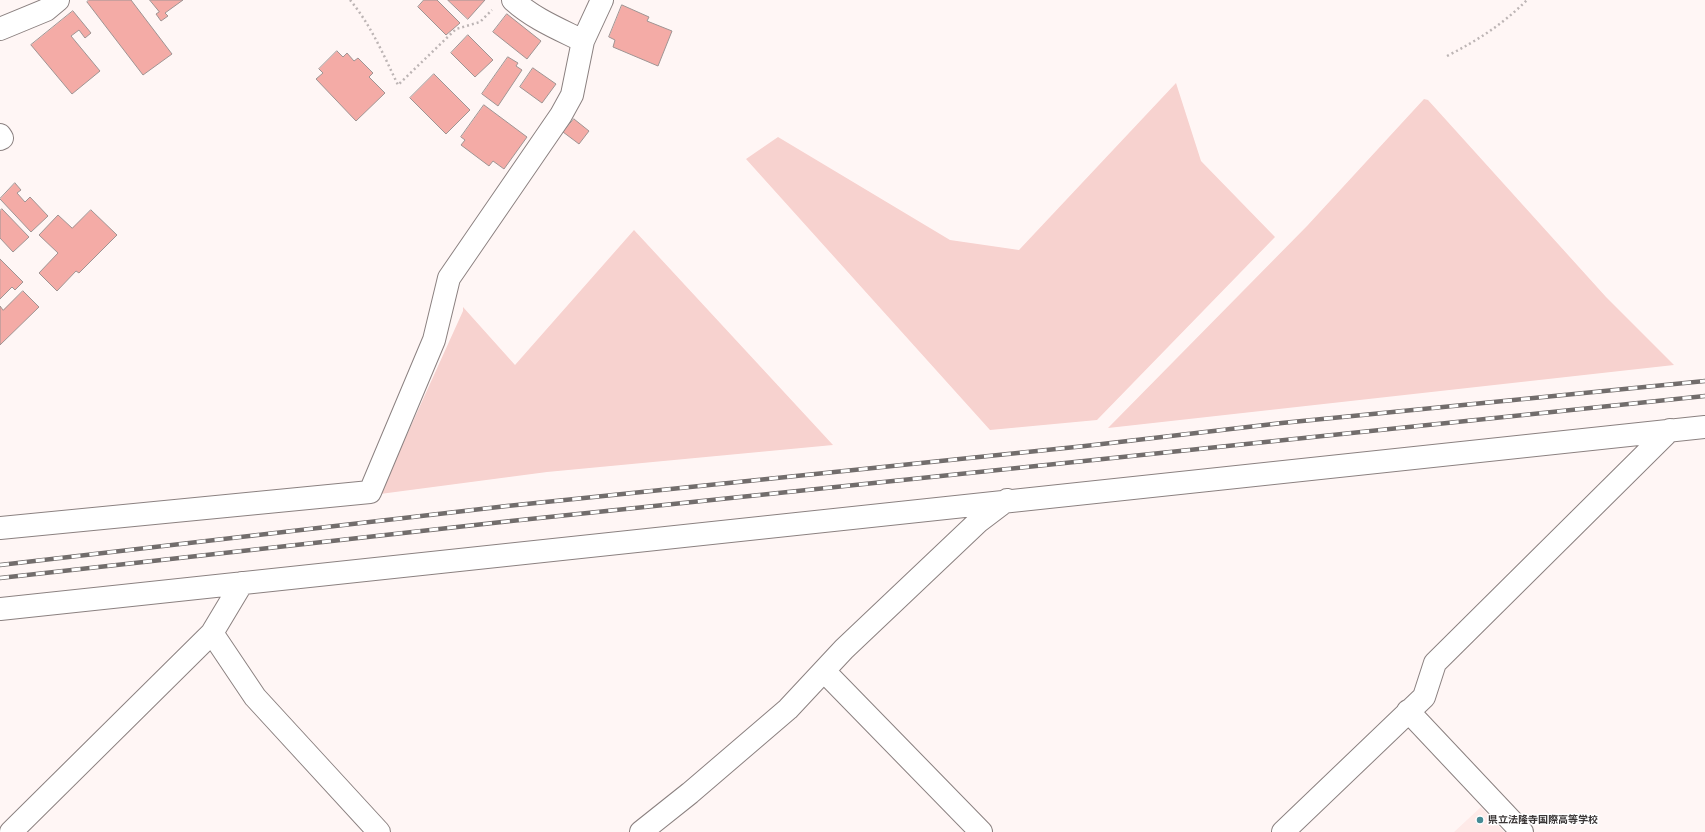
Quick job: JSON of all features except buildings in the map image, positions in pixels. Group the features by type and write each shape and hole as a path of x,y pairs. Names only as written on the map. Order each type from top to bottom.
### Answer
{"street":[{"path":"0,29 46,10 58,0"},
{"path":"0,528 370,492 434,340 449,278 561,116 572,95 583,41 602,0"},
{"path":"505,3 524,9 548,24 583,41"},
{"path":"0,135 2,138 0,139"},
{"path":"0,609 1705,426"},
{"path":"1283,832 1424,697 1435,663 1670,430"},
{"path":"641,832 690,793 788,709 844,649 978,522 1008,500"},
{"path":"11,832 212,633 228,610 242,583"},
{"path":"212,633 255,697 379,832"},
{"path":"824,671 981,832"},
{"path":"1408,711 1522,832"}],"path":[{"path":"350,0 359,11 377,42 398,85 456,29 480,22 505,3"},
{"path":"1447,56 1482,37 1506,20 1527,0"}],"shaded area":[{"path":"1176,83 1201,161 1275,237 1097,420 990,430 746,159 778,137 950,240 1019,250"},
{"path":"1424,99 1428,100 1606,297 1674,365 1108,428 1307,226"},
{"path":"634,230 833,445 547,472 380,494 463,311 463,307 515,365"},
{"name":"県立法隆寺国際高等学校","path":"1481,807 1504,832 1454,832"}],"railway":[{"path":"0,565 507,506 1085,446 1282,423 1705,381"},
{"path":"0,578 511,521 1705,396"}],"place":[{"name":"県立法隆寺国際高等学校","path":"1480,820"}]}
